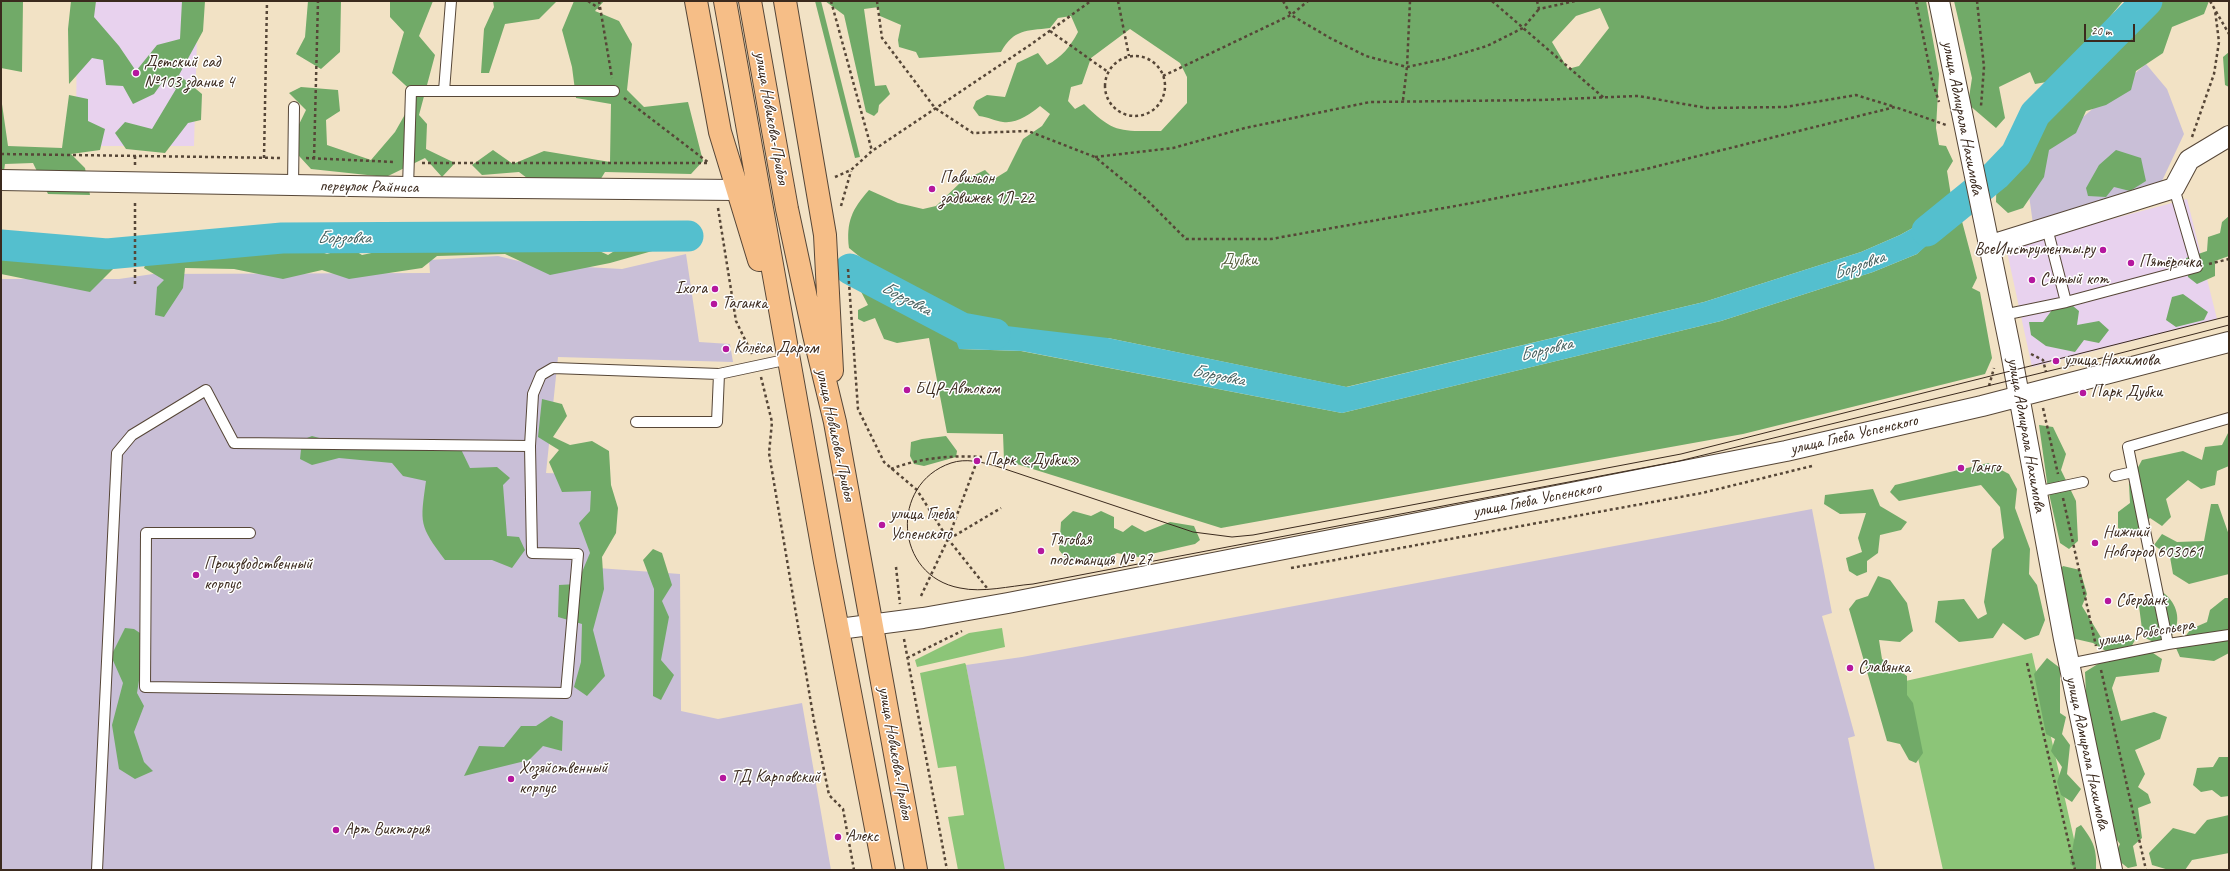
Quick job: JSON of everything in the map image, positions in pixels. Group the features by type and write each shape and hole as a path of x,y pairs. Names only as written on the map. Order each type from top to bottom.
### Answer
{"main road":[{"path":"696,1 720,132 736,190 784,337"},
{"name":"улица Новикова-Прибоя","path":"725,1 788,359 884,870"},
{"name":"улица Новикова-Прибоя","path":"750,1 787,209 814,335 835,422 916,870"},
{"path":"784,1 825,235 835,422"}],"street":[{"name":"улица Адмирала Нахимова","path":"1939,1 2003,315 2069,664 2112,870"},
{"path":"1988,246 2174,188 2189,160 2229,136"},
{"name":"переулок Райниса","path":"1,180 293,186 736,190"},
{"name":"улица Глеба Успенского","path":"839,630 924,618 1008,603 1778,452 2018,397 2229,344"}],"lane":[{"path":"444,91 451,1"},
{"path":"408,187 411,92 614,91"},
{"path":"293,186 294,107"},
{"path":"2003,315 2066,302 2197,267 2174,188"},
{"path":"2047,228 2066,302"},
{"path":"250,533 146,533 145,687 566,693 578,554 532,553 530,446 533,394 541,375 553,368 719,374 788,359"},
{"path":"636,422 717,422 719,374"},
{"path":"97,870 117,453 132,435 206,390 234,444 530,446"},
{"path":"2168,644 2128,447 2229,418"},
{"path":"2115,476 2133,472"},
{"path":"2036,492 2083,482"},
{"name":"улица Робеспьера","path":"2069,664 2168,644 2229,635"}],"path":[{"path":"264,158 267,1"},
{"path":"314,159 318,1"},
{"path":"588,1 600,9"},
{"path":"599,1 614,91 710,163"},
{"path":"831,1 872,150"},
{"path":"877,1 882,38 934,108 973,133 1028,131 1095,157 1145,198 1186,239 1271,239 1464,205 1646,169 1896,107"},
{"path":"831,179 851,170 872,150 1050,31 1091,1"},
{"path":"1118,1 1128,56"},
{"path":"1283,1 1291,14 1366,56 1407,67 1444,59 1487,46 1523,28 1539,9 1575,1"},
{"path":"1163,76 1291,14 1308,1"},
{"path":"1403,100 1407,67 1410,1"},
{"path":"1492,1 1604,98"},
{"path":"1537,1 1539,9"},
{"path":"1916,1 1932,80 1941,106"},
{"path":"1977,1 1984,67 1980,98 1981,112"},
{"path":"2210,1 2229,34"},
{"path":"2191,138 2214,74 2219,42 2215,10"},
{"path":"1050,31 1108,72"},
{"path":"1128,56 1144,57 1154,62 1163,76 1165,90 1162,101 1150,112 1136,117 1117,111 1110,105 1106,96 1104,86 1108,72 1117,61 1128,56"},
{"path":"1095,157 1173,148 1300,116 1370,102 1403,100 1435,102 1638,96 1707,108 1785,107 1856,95 1948,125 1945,119"},
{"path":"1,154 294,158 409,162 710,163"},
{"path":"708,155 736,321 758,366 772,422 770,453 814,721 829,795 843,809 854,870"},
{"path":"840,210 851,170"},
{"path":"135,221 135,284"},
{"path":"2197,267 2229,259"},
{"path":"846,262 849,278 858,409 884,462 916,490 948,539 987,589"},
{"path":"2043,408 2146,870"},
{"path":"891,469 916,461 962,456 982,457"},
{"path":"921,596 948,539 977,461"},
{"path":"948,539 1001,508"},
{"path":"907,658 947,870"},
{"path":"2027,663 2075,870"}],"shaded area":[{"name":"Детский сад №103 здание 4","path":"77,1 198,1 194,146 76,146"},
{"path":"2146,64 2167,89 2184,134 2161,183 2033,224 2027,181 2039,154"},
{"path":"2187,199 2217,319 2032,367 2006,247"},
{"path":"686,254 699,342 730,344 733,362 558,357 546,473 598,475 598,568 680,574 681,711 718,719 802,703 831,870 1,870 1,279 119,279 153,274 430,273 429,260 498,256 531,264 622,269"},
{"path":"1812,509 1832,613 1822,616 1855,736 1848,738 1875,870 1004,870 966,665 1022,657"}],"green space":[{"path":"1,1 23,1 22,72 1,68"},
{"path":"71,1 96,1 94,17 119,46 136,71 157,45 180,39 182,1 205,1 203,31 179,75 202,94 201,120 188,123 165,153 126,149 115,133 125,122 152,129 176,89 164,80 154,94 133,104 123,86 106,85 103,60 92,58 69,84 68,29"},
{"path":"308,1 341,1 340,52 321,69 296,54 305,37"},
{"path":"390,1 433,1 419,36 435,55 419,115 427,124 426,149 455,163 442,177 425,158 386,177 311,169 289,145 306,110 289,93 301,87 338,90 340,111 326,120 327,145 371,160 395,132 416,95 392,73 404,32 390,17"},
{"path":"493,1 557,1 539,19 505,24 489,73 481,73 484,29 494,7"},
{"path":"574,1 604,1 595,11 619,21 632,44 627,90 644,107 688,102 703,161 691,174 605,172 591,195 547,193 519,172 482,175 472,165 493,150 513,164 544,151 610,162 611,104 576,98 572,67 562,30"},
{"path":"815,1 821,1 860,157 855,158"},
{"name":"Дубки","path":"825,1 1926,1 1939,74 1936,128 1939,145 1946,146 1953,161 1947,171 1952,202 1927,220 1900,235 1861,252 1704,302 1346,387 1108,338 959,349 1021,351 1342,413 1721,321 1873,272 1917,254 1959,210 1977,278 1972,288 1980,292 1992,358 1985,374 1743,434 1221,528 1004,460 1003,434 947,433 929,338 897,343 884,339 875,318 864,322 858,319 858,310 868,305 855,280 855,273 863,269 865,261 849,248 848,231 854,210 858,203 869,190 898,203 923,209 936,206 962,181 985,170 994,179 1007,171 1023,139 1042,126 1050,114 1040,106 1018,120 1003,122 979,116 973,108 976,101 987,95 1005,97 1017,63 1038,53 1047,65 1061,55 1069,47 1078,32 1071,16 1058,18 1050,28 1021,32 1006,44 1001,52 919,58 916,52 899,47 898,40 901,25 880,16 879,7 864,9 875,86 886,85 890,94 879,105 878,112 874,116 866,112 844,15","holes":["1600,8 1609,28 1579,66 1568,69 1552,42 1576,16","1130,29 1180,63 1187,77 1187,103 1161,131 1119,129 1103,121 1084,104 1075,109 1068,101 1071,87 1082,84 1091,58"]},
{"path":"1954,1 2123,1 2085,47 2067,61 2058,80 2035,84 2030,72 1999,87 2005,118 1996,128 1968,104 1972,78"},
{"path":"2142,1 2209,1 2204,14 2172,27 2163,53 2136,71 2131,90 2106,105 2086,111 2076,133 2049,150 2044,177 2023,208 2008,213 1996,202 1997,161 2029,114 2070,93 2077,78 2106,44 2137,27 2138,5"},
{"path":"2229,52 2229,87 2225,85 2223,57"},
{"path":"69,95 88,99 88,121 105,129 100,150 71,154 85,168 90,195 48,194 33,163 5,164 1,192 1,97 8,146 62,148"},
{"path":"2116,150 2141,158 2146,181 2130,191 2114,187 2106,197 2088,196 2086,188 2099,165"},
{"path":"2229,216 2229,256 2215,261 2215,276 2197,284 2188,277 2186,258 2207,251 2208,237 2220,233 2222,222"},
{"path":"681,225 677,244 610,263 550,275 505,254 437,256 422,268 349,279 322,270 283,279 234,269 185,268 183,288 164,317 155,315 157,287 164,280 144,268 149,256 308,247 327,254 349,247 362,255 418,243 467,243 481,235 516,232 537,251 595,249 608,255 653,227"},
{"path":"14,254 75,261 94,256 116,266 90,292 1,274 1,256"},
{"path":"2183,294 2208,312 2204,320 2176,327 2166,320 2172,297"},
{"path":"2073,306 2079,311 2077,325 2099,321 2109,330 2099,343 2084,340 2075,352 2046,346 2031,335 2029,322 2043,322 2052,310"},
{"path":"542,399 562,404 567,416 553,437 570,445 592,441 609,451 611,485 618,508 616,533 602,557 604,589 593,630 605,676 587,696 574,687 581,662 582,624 558,617 559,585 577,584 590,553 579,523 590,511 591,491 562,492 549,462 559,450 538,437"},
{"path":"2039,425 2053,427 2066,454 2061,470 2076,501 2078,541 2069,549 2060,543 2048,489"},
{"path":"2229,431 2229,466 2217,471 2215,485 2201,489 2188,480 2166,499 2171,517 2162,526 2150,518 2132,535 2118,528 2118,512 2130,503 2129,484 2142,460 2183,451 2202,460 2205,447 2222,445"},
{"path":"312,436 334,442 457,441 470,468 497,467 510,478 503,485 507,536 519,537 525,550 512,568 492,560 445,560 430,539 424,524 423,507 426,481 403,476 392,463 339,458 312,465 300,459 302,440"},
{"path":"946,436 957,451 956,457 924,466 914,464 910,456 911,442"},
{"path":"1988,463 2009,474 2017,489 2015,508 2030,549 2029,574 2037,585 2045,620 2039,635 2025,640 2003,623 1993,638 1959,642 1935,622 1938,601 1964,599 1978,619 1987,614 1984,602 1992,549 2004,538 2000,507 1981,485 1899,501 1890,492 1895,485"},
{"path":"1873,489 1880,506 1907,522 1901,530 1880,535 1878,553 1867,561 1867,572 1857,576 1849,571 1846,558 1862,552 1858,538 1866,513 1840,514 1824,504 1825,495"},
{"path":"2211,504 2218,504 2229,535 2229,574 2189,584 2173,574 2170,557 2154,545 2162,534 2177,542 2204,541"},
{"path":"1073,511 1091,516 1101,511 1114,517 1114,528 1123,532 1132,525 1145,532 1170,522 1194,526 1200,540 1195,544 1138,557 1117,553 1095,565 1071,565 1059,550 1061,522"},
{"path":"653,549 662,553 672,585 662,601 669,617 661,660 674,675 661,700 653,696 654,589 643,560"},
{"path":"2063,566 2080,570 2087,594 2082,606 2102,639 2126,635 2135,640 2130,649 2109,653 2093,643 2067,637 2054,577"},
{"path":"1878,576 1890,580 1907,603 1913,631 1900,642 1879,640 1882,659 1907,676 1907,695 1913,703 1923,753 1916,763 1909,760 1900,744 1887,741 1849,609 1856,600 1868,596"},
{"path":"2162,592 2167,595 2174,604 2177,621 2173,634 2160,645 2143,637 2139,606"},
{"path":"2225,598 2229,598 2229,653 2214,661 2180,657 2176,648 2191,629 2207,622 2210,610"},
{"path":"125,628 134,629 146,637 137,693 144,706 134,732 144,762 153,771 135,779 119,769 112,725 123,683 111,656"},
{"path":"1002,628 1005,647 917,667 915,660 969,633"},
{"path":"2150,651 2162,659 2159,672 2116,677 2112,688 2121,721 2154,712 2167,717 2160,739 2135,750 2145,774 2138,787 2148,794 2151,803 2138,808 2142,838 2133,846 2137,866 2128,868 2114,857 2120,844 2105,824 2088,745 2085,672 2101,662"},
{"path":"2032,653 2081,870 1943,870 1901,682"},
{"path":"2047,658 2060,668 2060,713 2066,717 2062,734 2070,745 2067,774 2081,789 2072,802 2061,795 2057,782 2062,767 2051,751 2055,739 2046,734 2034,674"},
{"path":"965,663 1005,870 958,870 948,817 964,815 956,766 938,768 920,673"},
{"path":"551,716 563,721 562,751 543,746 529,760 464,776 479,746 504,747 521,726 536,726"},
{"path":"2219,757 2229,757 2229,796 2221,797 2212,790 2201,792 2193,785 2197,768 2213,767"},
{"path":"2229,815 2229,853 2192,860 2185,870 2169,870 2152,865 2149,853 2173,828 2195,834 2207,820"},
{"path":"2081,825 2094,846 2096,870 2078,870 2070,864 2076,828"}],"water":[{"path":"1958,197 1962,215 1917,254 1873,272 1721,321 1342,413 1022,351 959,349 952,329 956,320 1108,338 1347,387 1704,302 1861,252 1900,235 1927,220"}],"waterway":[{"name":"Борзовка","path":"1927,231 1996,175 2016,154 2035,114 2147,1"},
{"name":"Борзовка","path":"1,245 107,254 282,238 688,236"},
{"name":"Борзовка","path":"850,269 962,328 995,334"}],"tram line":[{"path":"2229,316 1681,454 1253,535 1232,537 1193,532 996,466 968,461 951,463 931,474 917,490 909,509 908,529 912,549 922,566 938,580 960,588 978,590 1033,584 1679,461 2086,362 2229,325"}],"place":[{"name":"Детский сад №103 здание 4","path":"136,73"},
{"name":"Павильон задвижек 1Л-22","path":"932,189"},
{"name":"ВсеИнструменты.ру","path":"2103,250"},
{"name":"Пятёрочка","path":"2131,263"},
{"name":"Сытый кот","path":"2032,280"},
{"name":"Ixora","path":"715,289"},
{"name":"Таганка","path":"714,304"},
{"name":"Колёса Даром","path":"726,349"},
{"name":"улица Нахимова","path":"2056,361"},
{"name":"БЦР-Автоком","path":"907,390"},
{"name":"Парк Дубки","path":"2083,393"},
{"name":"Парк «Дубки»","path":"977,461"},
{"name":"Танго","path":"1961,468"},
{"name":"улица Глеба Успенского","path":"882,525"},
{"name":"Нижний Новгород 603061","path":"2095,543"},
{"name":"Тяговая подстанция № 27","path":"1041,551"},
{"name":"Производственный корпус","path":"196,575"},
{"name":"Сбербанк","path":"2108,601"},
{"name":"Славянка","path":"1850,668"},
{"name":"ТД Карповский","path":"723,778"},
{"name":"Хозяйственный корпус","path":"511,779"},
{"name":"Арт Виктория","path":"336,830"},
{"name":"Алекс","path":"838,837"}]}
